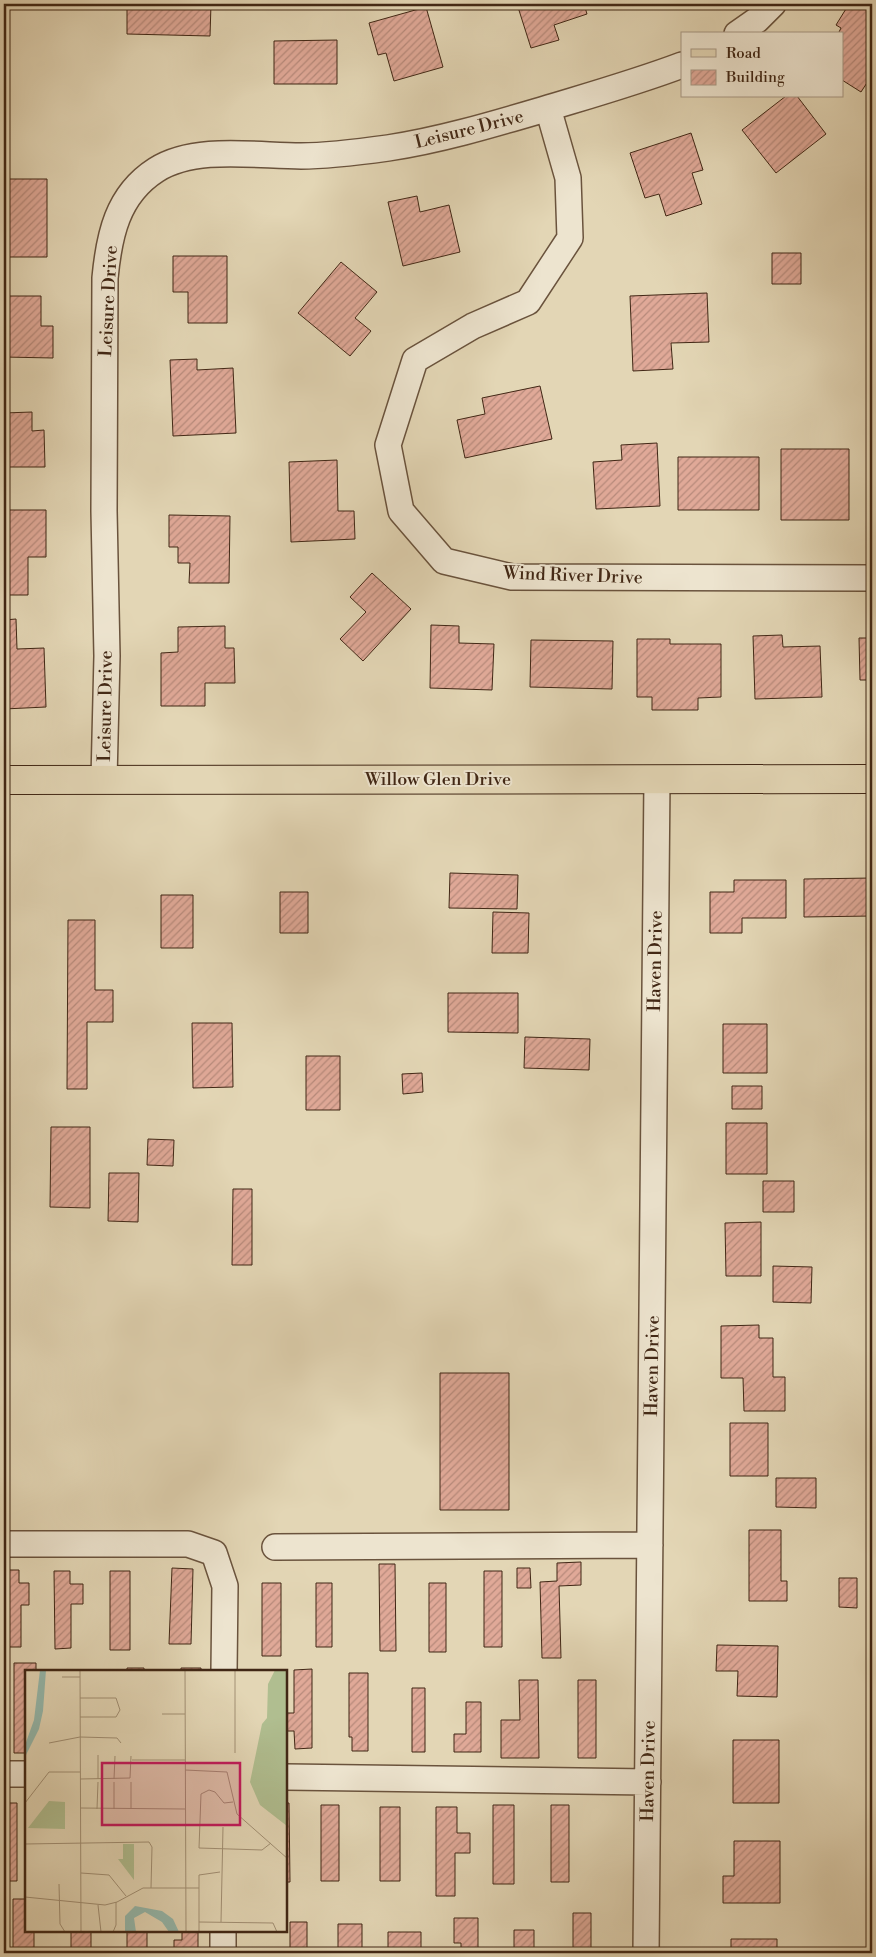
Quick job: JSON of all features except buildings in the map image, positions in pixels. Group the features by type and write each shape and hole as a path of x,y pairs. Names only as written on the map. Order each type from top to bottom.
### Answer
{"main road":[{"name":"Willow Glen Drive","path":"4,780 872,779"}],"street":[{"path":"740,32 757,20 773,4"},
{"name":"Leisure Drive","path":"104,779 107,656 104,511 105,278 108,245 117,216 133,190 157,170 187,158 223,154 302,156 389,148 481,128 650,77 681,65"},
{"name":"Wind River Drive","path":"548,108 568,178 570,238 528,302 473,326 414,360 388,445 401,511 444,561 512,577 872,578"},
{"name":"Haven Drive","path":"646,1953 657,779"},
{"path":"4,1544 188,1544 214,1553 225,1586 224,1670"},
{"path":"275,1547 650,1545"},
{"path":"4,1774 25,1774"},
{"path":"288,1777 648,1782"},
{"path":"223,1932 223,1953"}]}
